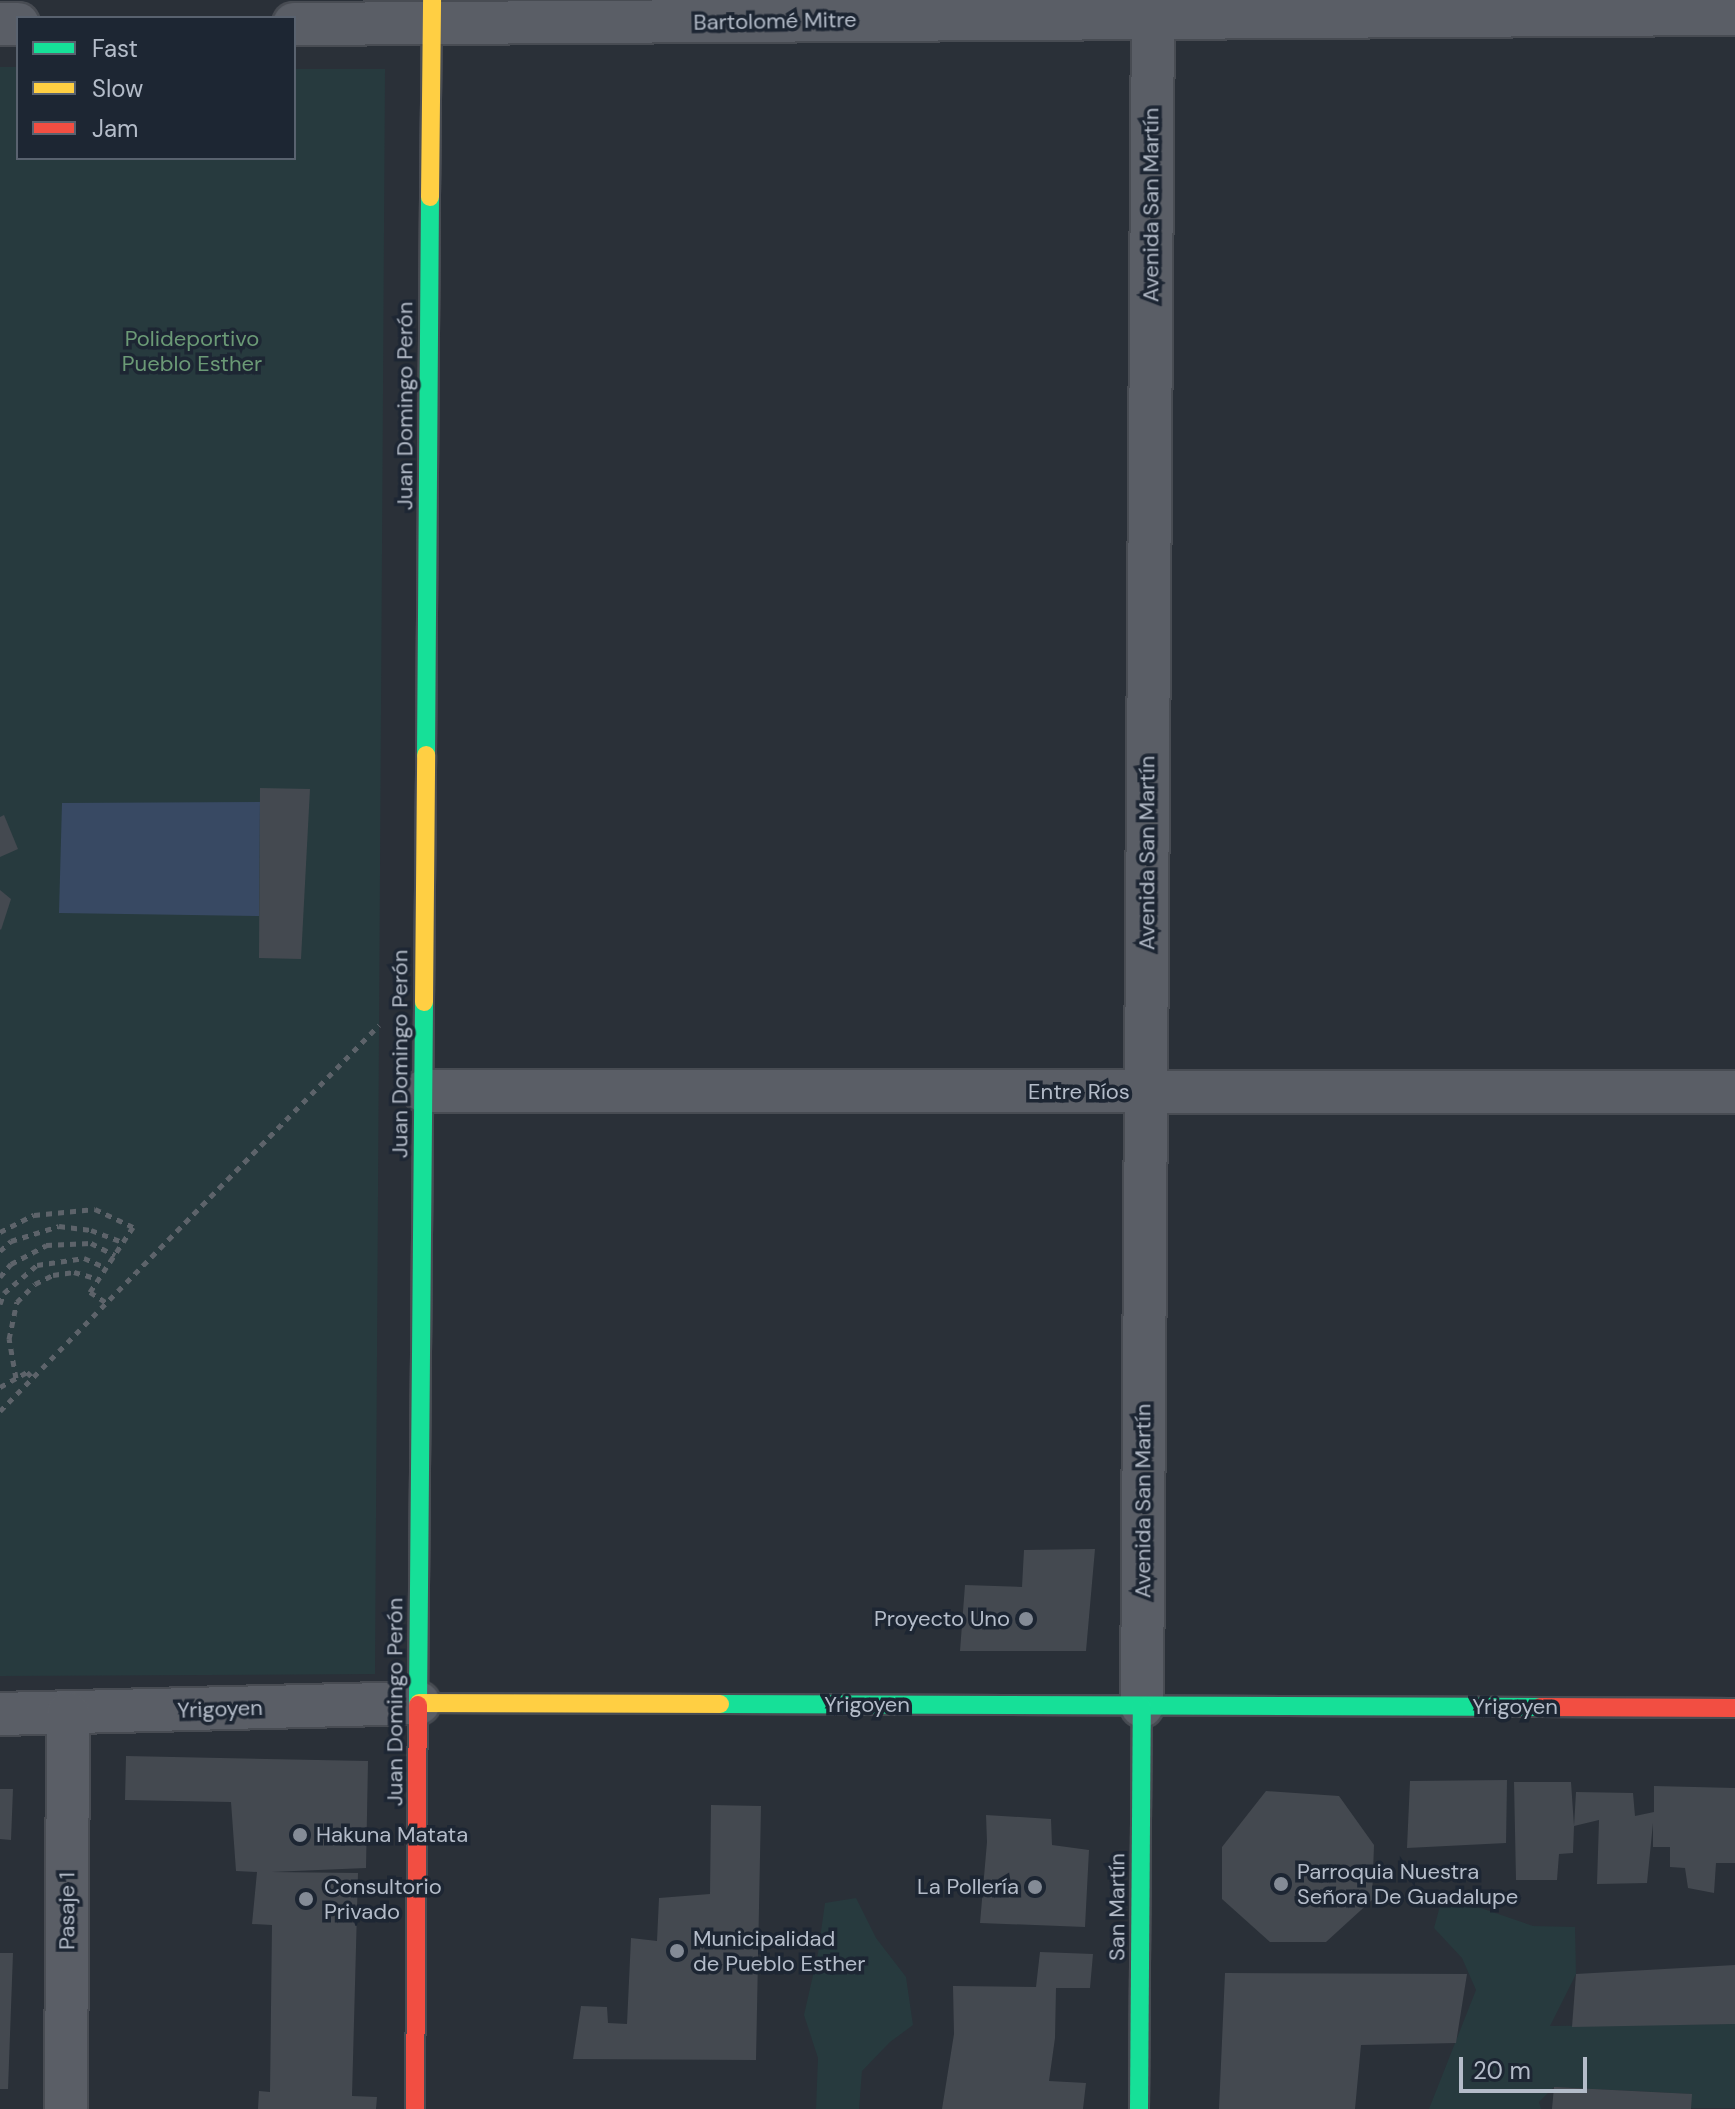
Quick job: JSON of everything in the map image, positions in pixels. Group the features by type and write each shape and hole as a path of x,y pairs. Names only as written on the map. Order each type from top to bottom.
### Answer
{"street":[{"name":"Bartolomé Mitre","path":"296,24 432,12 1153,8 1735,14"},
{"name":"Avenida San Martín","path":"1142,1706 1153,8"},
{"name":"Juan Domingo Perón","path":"415,2109 432,12"},
{"name":"Entre Ríos","path":"424,1091 1735,1092"},
{"name":"Yrigoyen","path":"0,1714 419,1703 1735,1708"},
{"name":"San Martín","path":"1139,2109 1142,1706"},
{"name":"Pasaje 1","path":"66,2109 68,1713"}],"path":[{"path":"0,1411 379,1025 424,1026"},
{"path":"0,1232 34,1215 95,1209 133,1227 90,1292 107,1303"},
{"path":"0,1251 11,1241 59,1226 91,1230 123,1242"},
{"path":"0,1277 11,1264 46,1245 91,1243 115,1255"},
{"path":"0,1304 4,1293 37,1265 84,1258 106,1268"},
{"path":"16,1378 9,1339 17,1302 35,1284 53,1275 74,1272 99,1279"},
{"path":"0,1378 1,1387 27,1372 33,1378"}],"green space":[{"name":"Polideportivo Pueblo Esther","path":"0,67 16,67 16,160 296,160 296,69 385,69 375,1674 0,1676"},
{"path":"1443,1895 1533,1926 1575,1927 1576,1974 1550,2026 1735,2024 1735,2108 1691,2108 1691,2094 1554,2087 1539,2102 1541,2109 1429,2109 1476,1990 1462,1958 1434,1928"},
{"path":"856,1898 876,1938 906,1977 913,2025 890,2042 862,2071 859,2109 816,2109 818,2058 804,2015 825,1903"}],"water":[{"path":"260,802 259,916 59,913 62,803"}],"building":[{"path":"260,788 310,789 301,959 259,958"},
{"path":"4,815 18,849 0,857 0,817"},
{"path":"0,890 11,899 1,930 0,929"},
{"name":"Proyecto Uno","path":"1095,1549 1086,1651 960,1651 965,1585 1022,1587 1024,1550"},
{"path":"126,1756 368,1761 366,1868 271,1872 358,1873 352,2096 377,2097 376,2109 258,2109 259,2091 270,2092 272,1925 252,1924 257,1872 236,1871 231,1802 125,1800"},
{"path":"1507,1780 1506,1843 1407,1848 1410,1781"},
{"path":"1514,1782 1571,1782 1573,1853 1559,1854 1557,1880 1516,1880"},
{"path":"1654,1786 1735,1788 1735,1863 1716,1863 1714,1893 1688,1888 1685,1868 1670,1867 1670,1847 1653,1847 1653,1823 1647,1883 1597,1884 1599,1820 1574,1826 1576,1792 1633,1793 1635,1816 1654,1812"},
{"path":"0,1789 13,1789 11,1840 0,1839"},
{"path":"1266,1791 1339,1796 1374,1845 1372,1900 1326,1942 1270,1942 1222,1899 1222,1847"},
{"path":"711,1805 761,1806 756,2060 573,2059 581,2006 607,2007 608,2023 627,2024 631,1938 657,1941 659,1898 710,1894"},
{"name":"La Pollería","path":"986,1815 1051,1819 1052,1845 1089,1850 1085,1927 980,1923 987,1842"},
{"path":"1040,1952 1093,1954 1090,1988 1056,1988 1055,2038 1049,2081 1086,2083 1083,2109 942,2109 954,2034 953,1986 1036,1987"},
{"path":"0,1953 13,1953 8,2089 0,2089"},
{"path":"1735,1965 1735,2024 1572,2027 1576,1974"},
{"path":"1225,1973 1467,1974 1456,2043 1361,2045 1355,2109 1219,2109"},
{"path":"1554,2087 1692,2094 1691,2109 1552,2109"}],"traffic: fast":[{"path":"426,755 430,197"},
{"path":"418,1705 424,1002"},
{"path":"720,1704 1540,1707"},
{"path":"1139,2109 1142,1706"}],"traffic: slow":[{"path":"430,197 432,0"},
{"path":"424,1002 426,755"},
{"path":"419,1703 720,1704"}],"traffic: jam":[{"path":"415,2109 418,1705"},
{"path":"1540,1707 1735,1708"}],"place":[{"name":"Proyecto Uno","path":"1026,1619"},
{"name":"Hakuna Matata","path":"300,1835"},
{"name":"Parroquia Nuestra Señora De Guadalupe","path":"1281,1884"},
{"name":"La Pollería","path":"1035,1887"},
{"name":"Consultorio Privado","path":"306,1899"},
{"name":"Municipalidad de Pueblo Esther","path":"677,1951"}]}
